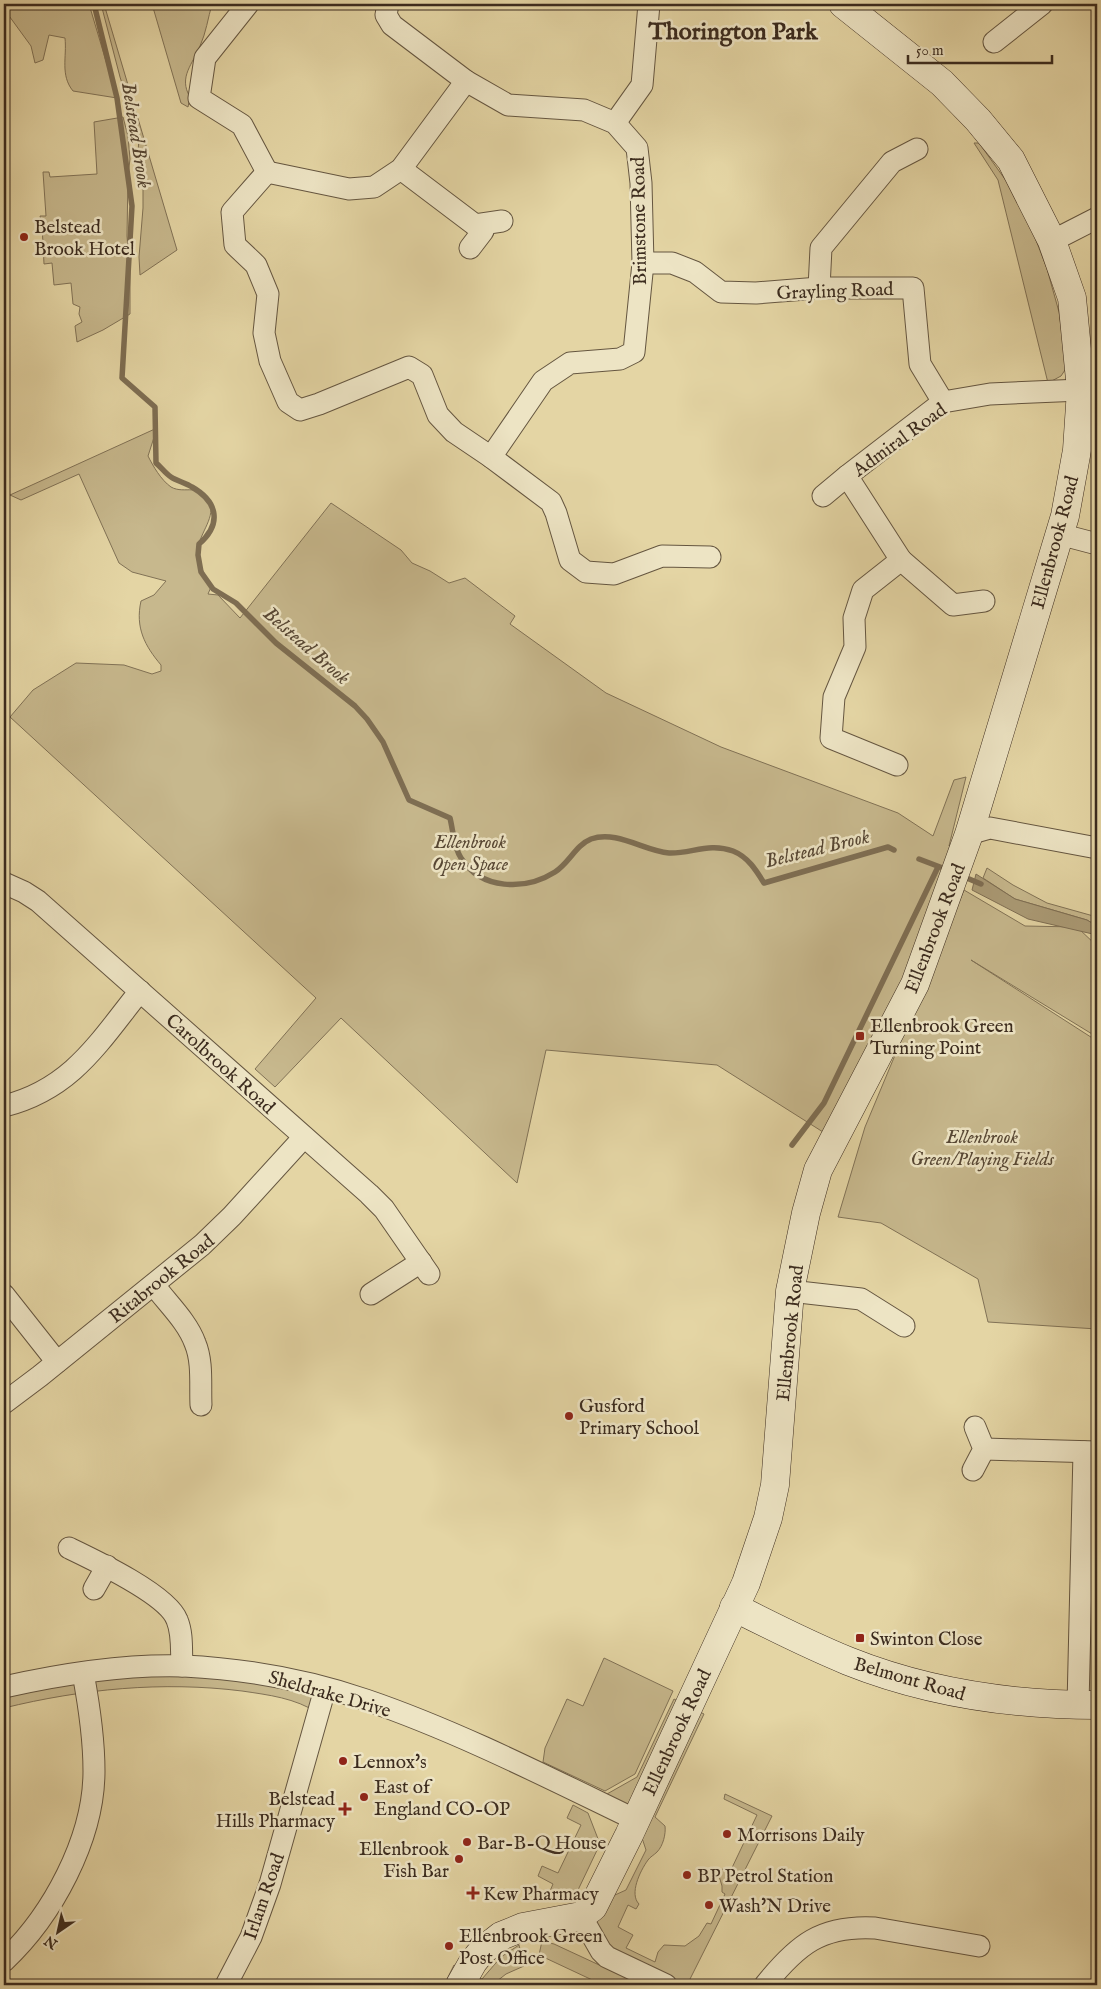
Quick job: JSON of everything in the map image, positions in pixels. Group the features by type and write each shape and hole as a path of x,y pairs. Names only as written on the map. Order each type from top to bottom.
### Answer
{"street":[{"path":"248,4 205,58 200,98 242,125 267,172"},
{"name":"Brimstone Road","path":"388,4 386,15 392,25 466,81 508,106 584,110 615,122 637,148 641,183 642,264 634,352 620,359 570,363 543,381 491,457"},
{"path":"615,122 642,85 649,4"},
{"name":"Ellenbrook Road","path":"581,1916 589,1912 595,1904 636,1820 753,1565 768,1518 775,1485 790,1291 806,1213 818,1170 915,984 969,834 1065,516 1077,450 1081,390 1072,298 1052,240 1011,160 978,120 942,82 843,4"},
{"path":"994,42 1042,4"},
{"path":"267,172 349,189 374,187 401,169 466,81"},
{"path":"818,288 821,248 892,162 917,149"},
{"path":"401,169 483,231 470,248"},
{"path":"267,172 232,212 234,236 235,245 256,265 268,294 264,333 270,361 288,402 300,410 409,367 422,375 438,414 454,432 551,502 570,560 586,572 614,574 662,556 710,557"},
{"path":"1052,240 1097,218"},
{"path":"476,225 502,221"},
{"name":"Grayling Road","path":"642,264 672,263 695,272 721,292 756,293 818,288 913,288 920,364 943,402"},
{"name":"Admiral Road","path":"984,601 953,606 901,560 847,476 943,402 990,394 1081,390"},
{"path":"823,496 847,476"},
{"path":"1059,534 1097,544"},
{"path":"897,766 831,738 834,697 855,647 854,618 863,590 901,560"},
{"path":"969,834 990,828 1097,848"},
{"name":"Carolbrook Road","path":"4,883 38,901 377,1201 425,1268 371,1294"},
{"path":"4,1106 35,1096 66,1078 94,1048 140,991"},
{"name":"Ritabrook Road","path":"4,1403 154,1285 217,1232 304,1137"},
{"path":"154,1285 195,1343 200,1362 194,1395"},
{"path":"790,1291 861,1299 904,1326"},
{"path":"7,1307 57,1362"},
{"path":"973,1470 984,1449 975,1427"},
{"path":"984,1449 1091,1452 1088,1705"},
{"path":"69,1548 108,1566 152,1594 174,1613 180,1631 182,1666"},
{"path":"94,1589 108,1566"},
{"name":"Belmont Road","path":"734,1607 849,1661 921,1685 1003,1701 1088,1705"},
{"name":"Sheldrake Drive","path":"4,1687 83,1672 131,1668 182,1666 226,1669 276,1676 366,1700 447,1732 636,1820"},
{"path":"4,1961 34,1927 57,1892 74,1860 86,1824 93,1790 94,1742 83,1672"},
{"name":"Irlam Road","path":"226,1985 251,1937 267,1892 325,1688"},
{"path":"460,1985 473,1962 482,1951 501,1936 523,1927 581,1916 592,1937 607,1957 666,1985"},
{"path":"765,1985 784,1961 796,1950 818,1937 839,1930 862,1927 875,1928 979,1946"}],"green space":[{"path":"4,4 89,4 117,98 73,91 65,72 65,38 49,35 43,60 35,63 31,46 4,9"},
{"path":"101,4 104,4 177,250 140,275 139,257 143,187 138,153 139,137 120,77"},
{"path":"152,4 212,4 202,41 186,77 187,90 190,97 188,107 181,103"},
{"path":"123,117 128,136 130,159 127,236 130,274 130,314 103,330 77,342 75,326 82,322 79,314 80,307 73,304 71,283 54,285 52,263 44,264 40,216 46,216 43,172 49,172 50,177 97,174 94,122"},
{"path":"974,143 979,143 1017,196 1047,269 1059,312 1067,367 1061,376 1048,383 998,180"},
{"name":"Ellenbrook Open Space","path":"157,428 148,456 158,473 171,487 202,493 210,504 210,515 198,551 204,574 211,587 208,594 218,595 240,618 331,503 401,550 412,563 430,571 449,583 465,578 515,616 510,624 606,693 721,747 898,813 933,836 954,780 966,777 949,846 969,834 818,1170 823,1132 717,1065 546,1050 517,1183 341,1018 275,1087 255,1069 316,998 10,717 33,690 76,663 124,665 152,674 161,671 161,665 146,644 140,628 139,611 141,601 154,595 166,581 132,572 119,563 79,474 21,500 10,495"},
{"path":"987,868 1013,885 1047,903 1097,917 1097,926 1087,920 1015,899 983,878"},
{"name":"Ellenbrook Green/Playing Fields","path":"964,890 1025,926 1077,927 1097,946 1097,1037 971,960 1097,1041 1097,1329 988,1322 978,1279 881,1223 838,1217 865,1127"},
{"path":"604,1658 673,1691 635,1774 605,1791 543,1762 545,1748 567,1699 583,1706"},
{"path":"131,1667 325,1689 318,1713 300,1704 272,1696 212,1688 182,1687 152,1687 92,1692 33,1701 4,1708 4,1687"},
{"path":"674,1699 704,1714 655,1817 665,1826 664,1836 659,1849 648,1860 639,1876 635,1894 639,1904 636,1909 628,1905 618,1927 633,1935 626,1948 655,1962 658,1952 664,1945 685,1946 699,1936 707,1923 711,1924 725,1894 722,1892 719,1876 722,1869 730,1872 757,1815 724,1799 725,1794 772,1816 687,1985 666,1985 623,1966 586,1913 595,1904 626,1890 646,1850 636,1820 607,1794 637,1777"},
{"path":"573,1805 588,1813 600,1844 578,1890 563,1897 550,1891 553,1884 538,1876 542,1866 558,1873 581,1825 567,1818"},
{"path":"542,1941 554,1944 638,1983 637,1985 603,1985 539,1955"},
{"path":"519,1945 524,1966 506,1974 492,1985 444,1985 454,1965 482,1979 501,1957"}],"shaded area":[{"path":"976,874 1015,899 1087,920 1097,926 1097,935 1028,919 972,890"}],"waterway":[{"name":"Belstead Brook","path":"94,4 117,98 132,206 122,378 155,407 156,463 171,477 201,493 212,506 214,521 211,529 199,544 198,555 201,572 213,589 236,603 276,643 355,706 367,719 383,742 409,800 450,818 457,849 461,858 470,869 492,882 504,884 530,882 555,872 591,839 611,837 669,853 708,848 733,851 747,860 764,883 888,847 894,850"},
{"name":"Belstead Brook","path":"919,859 940,867"},
{"path":"792,1145 824,1103 938,867"},
{"name":"Belstead Brook","path":"962,876 981,884"}],"place":[{"name":"Belstead Brook Hotel","path":"24,237"},
{"name":"Ellenbrook Green Turning Point","path":"860,1036"},
{"name":"Gusford Primary School","path":"569,1416"},
{"name":"Swinton Close","path":"860,1638"},
{"name":"Lennox's","path":"343,1761"},
{"name":"East of England CO-OP","path":"364,1797"},
{"name":"Belstead Hills Pharmacy","path":"345,1809"},
{"name":"Morrisons Daily","path":"727,1834"},
{"name":"Bar-B-Q House","path":"467,1842"},
{"name":"Ellenbrook Fish Bar","path":"459,1859"},
{"name":"BP Petrol Station","path":"687,1875"},
{"name":"Kew Pharmacy","path":"473,1893"},
{"name":"Wash'N Drive","path":"709,1905"},
{"name":"Ellenbrook Green Post Office","path":"449,1946"}],"district":[{"name":"Thorington Park","path":"733,31"}]}
